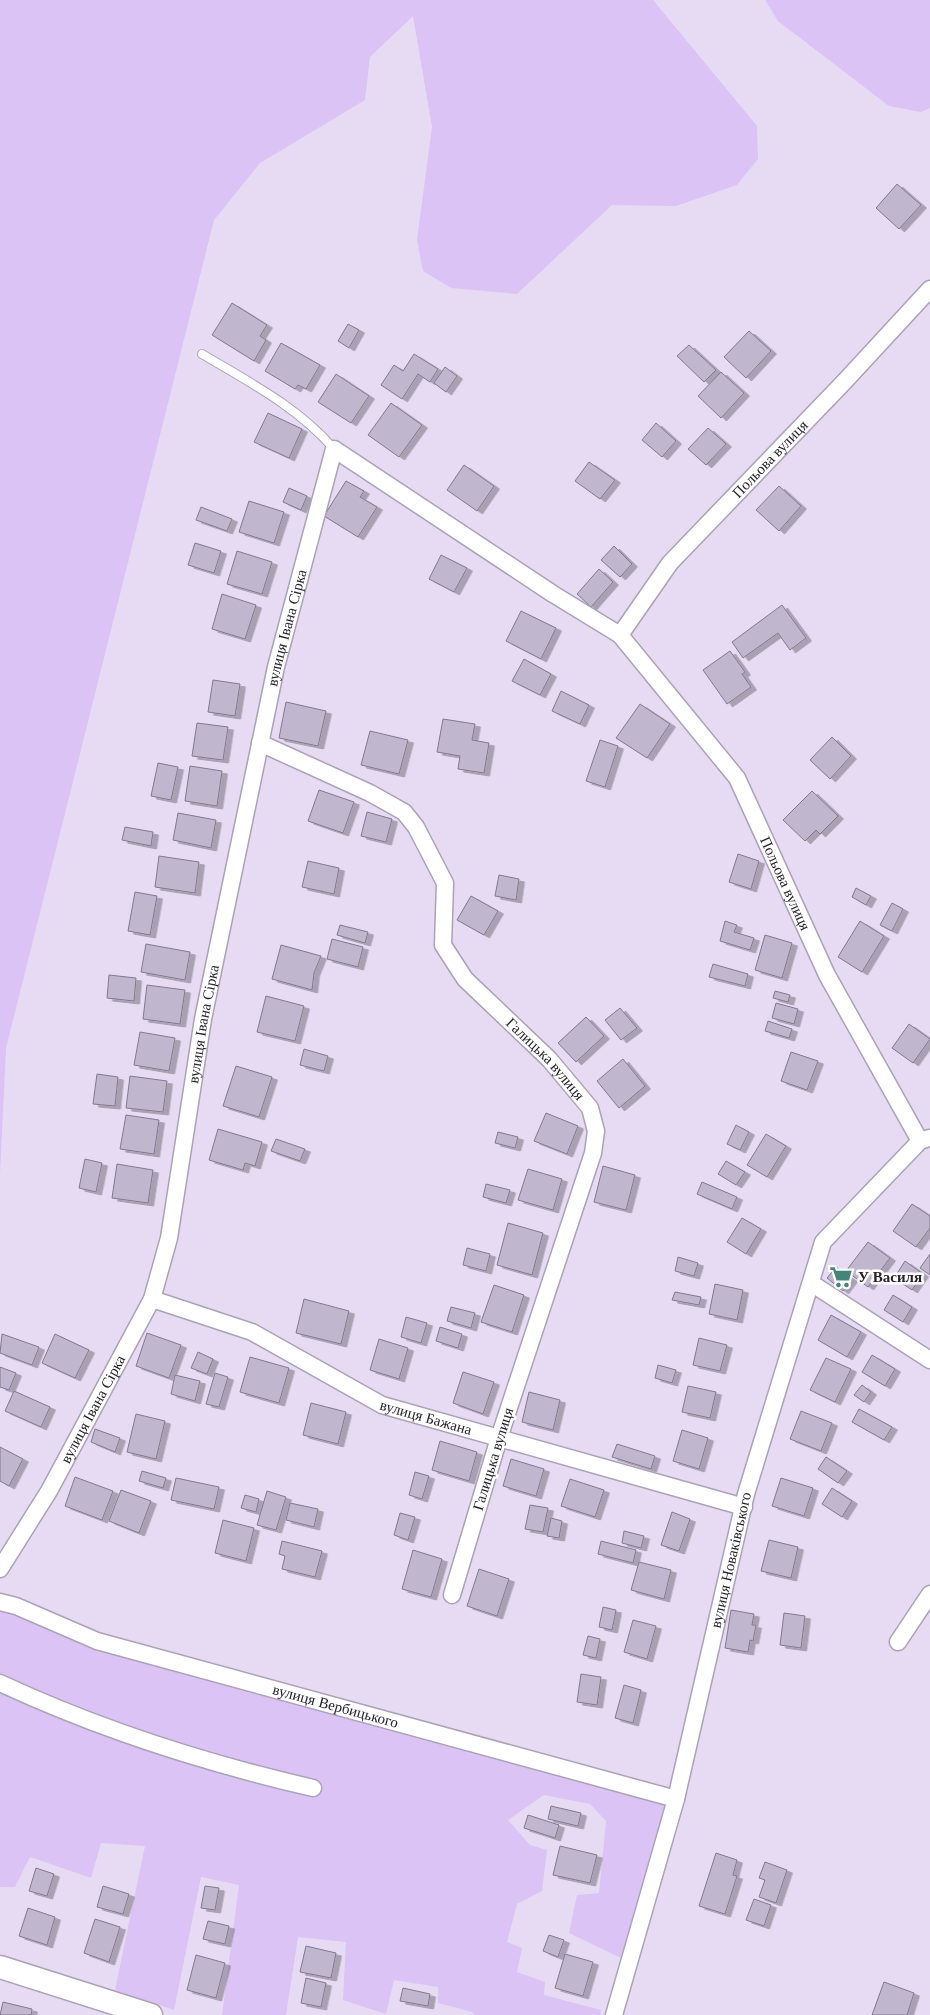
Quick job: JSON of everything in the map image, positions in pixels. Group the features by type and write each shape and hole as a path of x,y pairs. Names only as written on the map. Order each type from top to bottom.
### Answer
{"street":[{"name":"Польова вулиця","path":"620,635 670,563 845,381 930,289"},
{"name":"Польова вулиця","path":"334,449 553,594 620,635 737,778 827,975 925,1140"},
{"name":"вулиця Івана Сірка","path":"0,1569 5,1555 49,1491 152,1299 169,1238 203,1019 276,667 334,449"},
{"name":"Галицька вулиця","path":"260,743 370,793 404,812 416,827 444,883 443,945 452,961 465,979 549,1059 590,1108 596,1131 593,1154 499,1438 452,1595"},
{"name":"вулиця Новаківського","path":"614,2015 676,1799 744,1508 823,1242 925,1140"},
{"path":"811,1282 930,1360"},
{"name":"вулиця Бажана","path":"152,1299 252,1332 382,1405 744,1508"},
{"path":"898,1642 930,1594"},
{"name":"вулиця Вербицького","path":"0,1602 16,1606 96,1641 676,1799"},
{"path":"0,1683 77,1716 160,1747 217,1764 313,1788"},
{"path":"0,1967 151,2015"}],"lane":[{"path":"202,354 294,410 319,431 334,449"}],"shaded area":[{"path":"0,0 653,0 757,126 758,159 737,185 676,206 612,205 517,294 451,288 423,271 417,240 432,127 413,16 370,57 365,100 260,163 214,220 6,1048 0,1174"},
{"path":"765,0 930,0 930,108 921,112 889,106 778,21"},
{"path":"0,1608 551,1765 672,1788 621,1958 569,1933 577,1895 599,1893 606,1821 590,1804 544,1795 508,1820 530,1845 547,1850 542,1891 517,1904 507,1942 522,1948 517,1972 545,1982 544,1995 601,2010 600,2015 475,2015 472,2012 438,2003 438,1987 394,1980 386,2014 343,2000 346,1942 298,1937 286,2015 222,2015 239,1885 201,1877 174,2010 115,1990 145,1846 101,1843 91,1878 30,1857 15,1887 0,1887"}],"building":[{"path":"897,184 921,205 899,229 876,208"},
{"path":"232,303 267,325 260,336 266,340 254,361 212,335"},
{"path":"348,324 359,330 349,348 338,341"},
{"path":"749,331 771,351 746,378 724,357"},
{"path":"281,343 320,365 306,389 298,385 295,389 265,371"},
{"path":"689,345 716,370 704,382 677,356"},
{"path":"414,354 438,369 430,382 418,374 402,399 381,385 394,365 403,371"},
{"path":"445,367 457,376 446,392 434,383"},
{"path":"721,372 744,393 721,418 698,396"},
{"path":"336,374 369,396 351,423 318,402"},
{"path":"391,403 422,425 399,457 368,435"},
{"path":"268,413 302,429 289,458 254,442"},
{"path":"656,423 676,441 662,457 642,440"},
{"path":"708,428 726,444 706,465 688,449"},
{"path":"589,462 615,480 600,499 575,481"},
{"path":"464,465 494,486 477,511 447,490"},
{"path":"346,481 364,491 360,497 377,507 358,537 324,516"},
{"path":"779,486 801,506 779,531 756,510"},
{"path":"289,488 307,496 301,510 283,502"},
{"path":"249,501 284,512 274,543 239,532"},
{"path":"201,507 232,519 227,531 196,520"},
{"path":"195,543 221,551 214,573 188,565"},
{"path":"614,546 632,564 620,577 601,560"},
{"path":"237,551 272,562 262,594 227,584"},
{"path":"441,555 467,568 454,592 429,579"},
{"path":"599,569 613,582 591,607 577,594"},
{"path":"222,594 256,605 245,639 212,629"},
{"path":"782,605 806,638 790,650 778,633 743,658 732,642"},
{"path":"521,611 556,628 541,659 506,641"},
{"path":"730,651 745,672 742,674 751,687 727,704 703,670"},
{"path":"524,659 551,674 540,695 512,681"},
{"path":"213,680 240,684 235,716 208,712"},
{"path":"561,691 589,705 580,724 552,711"},
{"path":"286,702 326,711 318,746 279,738"},
{"path":"640,704 670,724 647,758 616,738"},
{"path":"443,719 475,724 472,740 489,743 484,773 458,769 460,756 437,752"},
{"path":"197,723 228,727 223,760 192,756"},
{"path":"370,731 408,740 399,774 361,765"},
{"path":"832,737 851,756 830,779 810,760"},
{"path":"600,740 618,746 605,787 586,781"},
{"path":"158,763 178,767 171,800 151,796"},
{"path":"190,766 222,771 217,806 185,801"},
{"path":"319,790 354,802 343,833 308,821"},
{"path":"812,791 838,816 820,834 816,830 805,841 783,820"},
{"path":"367,812 392,819 386,842 361,836"},
{"path":"178,813 216,820 211,848 173,840"},
{"path":"125,827 153,832 151,846 122,840"},
{"path":"738,854 759,861 751,889 729,882"},
{"path":"159,856 199,862 195,893 155,887"},
{"path":"308,861 339,868 334,894 302,887"},
{"path":"499,875 519,879 516,900 495,896"},
{"path":"856,888 871,896 866,905 852,897"},
{"path":"135,892 157,896 150,935 128,931"},
{"path":"471,896 498,911 484,935 457,920"},
{"path":"892,903 903,909 892,931 880,925"},
{"path":"725,921 737,925 734,932 754,938 750,950 720,941"},
{"path":"860,921 884,936 862,972 838,957"},
{"path":"340,925 368,932 365,943 337,935"},
{"path":"765,935 792,943 782,978 755,970"},
{"path":"332,939 363,947 358,967 327,959"},
{"path":"146,944 190,952 185,980 141,972"},
{"path":"281,945 321,956 314,973 312,990 272,979"},
{"path":"713,964 748,974 745,986 709,977"},
{"path":"109,975 136,978 134,1001 107,998"},
{"path":"147,985 185,990 180,1024 143,1019"},
{"path":"775,991 790,995 788,1002 773,998"},
{"path":"266,996 304,1006 295,1041 257,1032"},
{"path":"776,1003 798,1009 794,1024 772,1018"},
{"path":"620,1008 637,1028 621,1040 605,1020"},
{"path":"586,1017 604,1036 576,1062 558,1043"},
{"path":"768,1021 792,1029 789,1038 765,1031"},
{"path":"909,1024 930,1039 913,1063 892,1048"},
{"path":"140,1032 175,1038 169,1071 134,1065"},
{"path":"304,1049 328,1056 324,1071 300,1065"},
{"path":"791,1052 818,1061 807,1090 781,1081"},
{"path":"623,1059 645,1086 619,1108 597,1081"},
{"path":"236,1066 272,1077 259,1117 223,1106"},
{"path":"97,1074 118,1077 115,1106 93,1104"},
{"path":"130,1076 167,1081 163,1112 126,1108"},
{"path":"546,1113 578,1126 567,1154 534,1141"},
{"path":"126,1115 159,1120 154,1154 120,1149"},
{"path":"736,1125 749,1132 740,1150 727,1144"},
{"path":"218,1129 262,1142 255,1166 245,1163 243,1170 209,1160"},
{"path":"498,1132 518,1137 515,1148 495,1143"},
{"path":"766,1134 786,1146 767,1177 747,1165"},
{"path":"276,1139 305,1149 300,1161 271,1151"},
{"path":"85,1159 102,1163 96,1192 79,1188"},
{"path":"726,1161 745,1172 736,1185 718,1174"},
{"path":"117,1164 153,1170 148,1203 112,1198"},
{"path":"603,1166 635,1175 626,1210 594,1202"},
{"path":"528,1169 562,1179 553,1210 518,1200"},
{"path":"702,1182 737,1197 732,1209 697,1194"},
{"path":"486,1184 510,1190 506,1203 483,1197"},
{"path":"912,1204 930,1216 930,1228 916,1247 893,1231"},
{"path":"742,1218 761,1229 746,1254 727,1242"},
{"path":"508,1223 543,1233 532,1275 497,1265"},
{"path":"868,1242 890,1258 868,1287 846,1271"},
{"path":"467,1248 490,1254 486,1271 463,1265"},
{"path":"930,1254 930,1275 920,1268"},
{"path":"678,1257 698,1263 694,1276 675,1271"},
{"path":"905,1261 923,1274 912,1290 894,1278"},
{"path":"836,1267 852,1279 843,1291 827,1278"},
{"path":"715,1284 743,1290 737,1320 709,1314"},
{"path":"494,1285 524,1295 512,1332 481,1322"},
{"path":"675,1292 701,1297 699,1305 672,1300"},
{"path":"893,1295 912,1307 903,1322 884,1310"},
{"path":"304,1299 349,1311 341,1344 296,1333"},
{"path":"451,1307 475,1313 471,1328 447,1321"},
{"path":"831,1315 861,1332 847,1357 818,1340"},
{"path":"406,1317 427,1323 421,1343 401,1337"},
{"path":"440,1327 462,1334 458,1348 436,1341"},
{"path":"147,1333 181,1345 169,1378 136,1366"},
{"path":"2,1334 39,1347 32,1365 0,1353"},
{"path":"55,1334 89,1350 75,1378 42,1363"},
{"path":"699,1338 727,1345 720,1371 693,1365"},
{"path":"379,1339 408,1348 399,1379 370,1370"},
{"path":"198,1352 213,1359 207,1374 191,1368"},
{"path":"872,1355 895,1369 885,1386 862,1372"},
{"path":"250,1357 289,1368 279,1403 240,1392"},
{"path":"826,1358 851,1369 835,1402 810,1390"},
{"path":"658,1365 676,1370 672,1383 655,1378"},
{"path":"0,1367 16,1373 9,1390 0,1387"},
{"path":"463,1372 494,1382 483,1414 453,1403"},
{"path":"215,1373 228,1377 219,1407 206,1404"},
{"path":"175,1375 200,1381 195,1401 171,1394"},
{"path":"862,1385 871,1392 864,1402 854,1395"},
{"path":"688,1386 716,1392 710,1418 682,1412"},
{"path":"14,1391 50,1407 41,1427 5,1411"},
{"path":"529,1392 560,1400 553,1430 522,1422"},
{"path":"311,1403 346,1412 338,1444 303,1435"},
{"path":"859,1409 892,1427 884,1440 852,1422"},
{"path":"801,1411 832,1423 821,1451 790,1439"},
{"path":"136,1414 165,1421 156,1459 127,1452"},
{"path":"95,1429 120,1438 115,1452 91,1442"},
{"path":"682,1430 708,1438 699,1469 673,1461"},
{"path":"440,1441 477,1452 469,1481 432,1470"},
{"path":"617,1444 655,1456 651,1469 612,1457"},
{"path":"0,1447 23,1459 9,1486 0,1481"},
{"path":"826,1457 847,1471 838,1483 818,1469"},
{"path":"511,1459 544,1469 536,1496 503,1486"},
{"path":"142,1471 166,1478 163,1488 139,1481"},
{"path":"415,1472 429,1476 422,1499 409,1495"},
{"path":"75,1477 113,1491 102,1520 65,1506"},
{"path":"176,1478 219,1487 214,1509 171,1500"},
{"path":"781,1478 813,1488 804,1516 772,1506"},
{"path":"570,1479 604,1490 595,1517 561,1506"},
{"path":"832,1488 852,1501 842,1517 822,1504"},
{"path":"121,1490 151,1501 139,1533 109,1521"},
{"path":"267,1491 286,1497 276,1530 257,1525"},
{"path":"245,1495 259,1499 256,1512 241,1508"},
{"path":"290,1503 318,1509 314,1527 286,1520"},
{"path":"530,1505 548,1508 543,1532 525,1529"},
{"path":"672,1512 690,1519 679,1551 661,1545"},
{"path":"400,1513 415,1517 408,1540 394,1535"},
{"path":"551,1518 562,1521 559,1538 547,1536"},
{"path":"223,1520 254,1528 246,1561 215,1553"},
{"path":"624,1531 644,1536 641,1548 622,1543"},
{"path":"769,1540 798,1547 791,1578 761,1571"},
{"path":"282,1541 322,1551 315,1577 282,1569 285,1556 279,1554"},
{"path":"601,1541 636,1550 633,1563 598,1554"},
{"path":"413,1550 442,1559 431,1597 402,1589"},
{"path":"639,1562 671,1570 664,1599 631,1590"},
{"path":"479,1569 509,1579 497,1616 467,1606"},
{"path":"603,1607 616,1610 612,1630 599,1627"},
{"path":"731,1610 754,1614 752,1625 756,1625 753,1641 750,1640 748,1652 725,1648"},
{"path":"784,1613 805,1616 801,1648 780,1645"},
{"path":"633,1620 656,1626 647,1659 624,1652"},
{"path":"588,1636 600,1639 596,1658 583,1655"},
{"path":"581,1674 601,1677 597,1705 577,1702"},
{"path":"624,1685 641,1690 633,1723 615,1718"},
{"path":"551,1806 581,1813 578,1826 548,1819"},
{"path":"528,1815 559,1825 555,1838 524,1828"},
{"path":"560,1846 597,1855 590,1883 553,1875"},
{"path":"716,1853 737,1860 733,1875 737,1876 725,1914 699,1906"},
{"path":"765,1862 787,1870 776,1903 759,1897 765,1880 759,1878"},
{"path":"36,1868 54,1874 47,1896 29,1891"},
{"path":"103,1886 129,1894 123,1914 97,1907"},
{"path":"205,1886 219,1888 215,1910 201,1908"},
{"path":"754,1899 771,1905 764,1926 746,1920"},
{"path":"28,1908 55,1917 47,1945 19,1936"},
{"path":"95,1919 120,1927 109,1962 84,1953"},
{"path":"208,1921 229,1926 225,1944 203,1939"},
{"path":"549,1935 564,1940 558,1957 543,1951"},
{"path":"306,1946 336,1953 331,1978 300,1972"},
{"path":"565,1954 593,1962 583,1996 555,1988"},
{"path":"196,1955 225,1963 216,1998 187,1990"},
{"path":"306,1978 326,1983 321,2007 301,2003"},
{"path":"884,1982 914,1993 907,2015 872,2015"},
{"path":"403,1988 430,1994 428,2006 400,2001"},
{"path":"3,2002 32,2009 31,2015 0,2015"}],"place":[{"name":"У Василя","path":"841,1277"}]}
